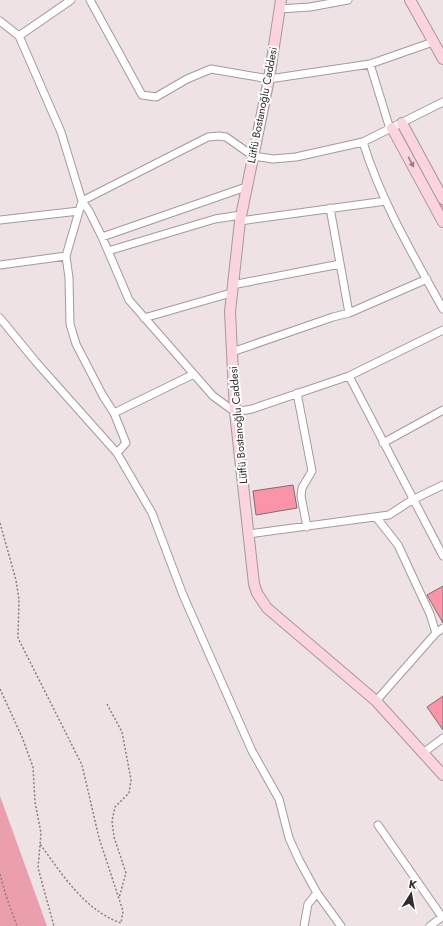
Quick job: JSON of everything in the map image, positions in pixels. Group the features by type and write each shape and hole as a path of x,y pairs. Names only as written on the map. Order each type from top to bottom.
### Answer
{"street":[{"path":"19,36 71,0"},
{"path":"90,0 142,95 156,97 187,79 211,69 269,79 370,64 433,42"},
{"path":"280,5 310,7 348,0"},
{"path":"410,0 443,58"},
{"name":"Lütfü Bostanoğlu Caddesi","path":"280,5 269,79 240,218 232,289 230,328 235,412 254,584 261,602 282,623 376,701 443,775"},
{"path":"0,21 19,36 61,132 82,201 89,211 102,237 129,300 213,396 235,412 252,409 349,376 443,330"},
{"path":"370,64 391,129 443,222"},
{"path":"117,452 126,443 114,413 76,344 70,324 69,278 66,256 82,201 208,137 226,137 253,156 273,159 296,157 363,142 443,102"},
{"path":"402,123 443,199"},
{"path":"363,142 372,170 386,201 443,309"},
{"path":"102,237 246,187"},
{"path":"108,251 215,219 240,218 386,201"},
{"path":"330,208 349,313"},
{"path":"0,220 79,211"},
{"path":"0,264 66,256"},
{"path":"144,318 232,289 340,264"},
{"path":"232,352 333,317 349,313 427,279"},
{"path":"0,318 36,362 117,452 152,513 183,595 204,644 252,751 279,798 289,838 299,860 317,893 341,926"},
{"path":"114,413 194,374"},
{"path":"349,376 412,500 441,547 443,556"},
{"path":"297,394 312,471 302,488 301,496 307,527"},
{"path":"383,443 443,410"},
{"path":"249,534 389,515 412,500 443,485"},
{"path":"376,517 398,546 430,614 436,633"},
{"path":"376,701 436,633 443,628"},
{"path":"423,752 443,738"},
{"path":"378,825 443,916 430,926"},
{"path":"304,926 308,904 317,893"}],"path":[{"path":"0,523 16,580 19,600 18,638 82,765 99,838 123,911 121,922 106,917 89,904 63,877 40,844"},
{"path":"0,689 22,737 33,767 35,802 41,833 38,868 54,926"},
{"path":"107,704 122,732 131,780 129,793 115,808 112,821 114,837 126,873 119,898"},
{"path":"0,874 17,926"}],"shaded area":[{"path":"406,136 443,205 443,217 401,139"},
{"path":"0,796 47,926 0,926"}],"building":[{"path":"293,485 297,508 256,515 253,491"},
{"path":"443,586 443,623 427,595"},
{"path":"443,696 443,730 427,707"}]}
